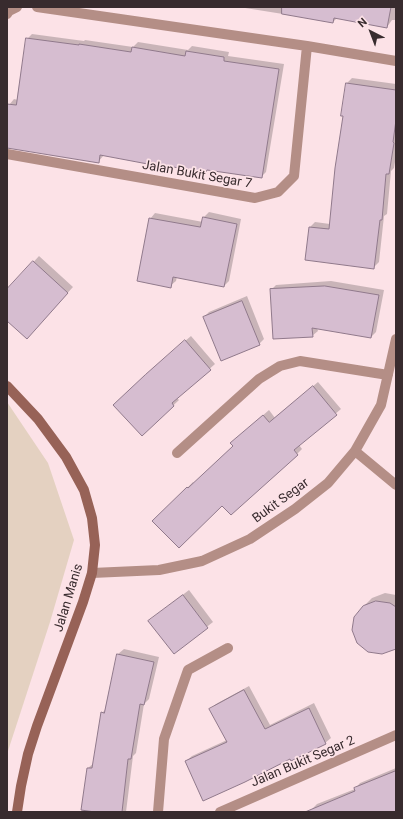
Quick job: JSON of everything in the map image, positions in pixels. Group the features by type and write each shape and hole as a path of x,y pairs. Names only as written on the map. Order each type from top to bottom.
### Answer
{"street":[{"path":"7,14 9,11 17,7"},
{"path":"37,7 307,46 396,61"},
{"name":"Jalan Bukit Segar 7","path":"7,154 255,198 278,192 294,176 307,46"},
{"name":"Bukit Segar","path":"92,573 159,570 202,562 250,539 295,509 328,483 354,451 381,405 396,339"},
{"path":"177,453 259,379 280,366 300,361 388,375"},
{"name":"Jalan Manis","path":"7,386 38,419 66,457 84,490 92,518 95,545 92,573 83,602 35,733 21,786 17,812"},
{"path":"354,451 396,484"},
{"path":"158,812 164,739 188,670 228,648"},
{"name":"Jalan Bukit Segar 2","path":"220,812 396,735"}],"shaded area":[{"path":"7,402 48,463 74,540 50,622 7,754"}],"building":[{"path":"282,7 391,7 387,28 334,18 333,23 282,14"},
{"path":"26,38 131,52 132,47 185,56 186,51 224,57 224,61 279,69 262,178 207,170 206,172 153,165 100,155 99,163 7,148 7,104 16,105"},
{"path":"346,83 396,90 394,143 389,174 386,174 382,220 380,220 374,269 305,260 309,227 329,229"},
{"path":"203,217 237,224 224,287 173,277 171,288 137,281 149,218 200,227"},
{"path":"33,261 68,293 27,339 7,321 7,289"},
{"path":"325,286 379,295 371,338 312,328 313,337 273,339 270,289"},
{"path":"242,301 260,345 221,361 203,317"},
{"path":"185,340 211,370 172,403 174,406 142,436 113,405"},
{"path":"313,386 337,415 294,450 298,455 231,515 222,506 179,548 152,521 233,446 230,443 263,415 269,422"},
{"path":"183,595 208,628 174,654 148,621"},
{"path":"376,601 390,603 396,607 396,649 382,654 368,652 357,643 352,630 354,617 363,606"},
{"path":"117,654 154,662 144,705 140,704 131,759 128,759 122,812 95,812 81,810 87,768 92,768 101,712 104,713"},
{"path":"244,690 265,729 309,708 326,744 291,761 290,759 203,801 185,761 227,742 209,709"},
{"path":"396,771 396,812 305,812 355,791 354,788"}]}
